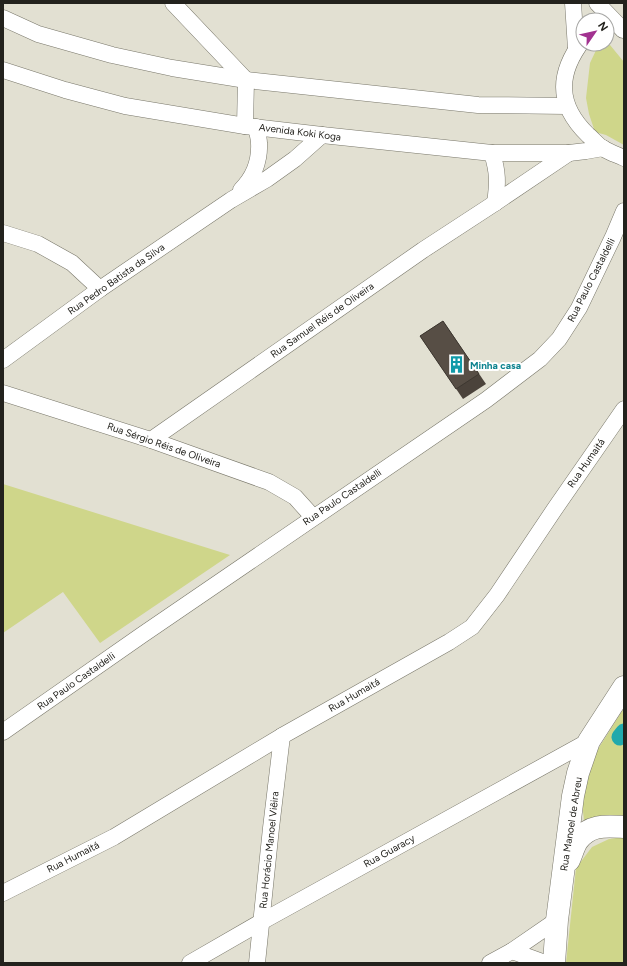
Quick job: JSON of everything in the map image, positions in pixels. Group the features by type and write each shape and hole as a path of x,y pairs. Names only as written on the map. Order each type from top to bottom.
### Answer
{"main road":[{"name":"Rua Manoel de Abreu","path":"563,876 573,796 582,759 589,741 624,687"},
{"path":"554,963 557,920 563,876 577,840 586,831 600,826 624,826"}],"street":[{"path":"172,3 246,80"},
{"path":"573,3 575,15"},
{"path":"597,3 624,31"},
{"path":"3,18 38,34 112,55 172,68 246,80 478,105 567,106"},
{"path":"575,52 568,64 563,89 567,106 580,127 603,148 624,158"},
{"name":"Avenida Koki Koga","path":"3,70 65,90 125,106 250,127 492,153 569,152 603,148"},
{"name":"Rua Pedro Batista da Silva","path":"231,200 245,186 254,173 259,157 260,142 250,127 246,80"},
{"name":"Rua Pedro Batista da Silva","path":"3,360 100,290 231,200 267,179 295,159 322,135"},
{"name":"Rua Samuel Réis de Oliveira","path":"151,440 423,250 569,152"},
{"path":"492,153 498,178 495,203"},
{"name":"Rua Paulo Castaldelli","path":"3,732 486,400 540,359 559,339 579,308 624,212"},
{"path":"3,233 38,244 72,263 100,290"},
{"name":"Rua Sérgio Réis de Oliveira","path":"3,393 151,440 269,482 294,497 313,518"},
{"name":"Rua Humaitá","path":"3,893 114,837 282,736 449,642 472,627 497,595 624,409"},
{"name":"Rua Horácio Manoel Viêira","path":"257,963 282,736"},
{"name":"Rua Guaracy","path":"190,963 261,922 589,741"},
{"path":"490,963 512,951 557,920"},
{"path":"512,951 545,963"}],"green space":[{"path":"615,51 624,62 624,145 606,135 595,132 586,98 590,63 595,52"},
{"path":"3,484 230,555 100,643 63,592 3,633"},
{"path":"624,708 624,821 584,821 582,801 591,760"},
{"path":"624,837 624,963 566,963 576,868 592,847 609,839"}],"building":[{"name":"Minha casa","path":"443,321 479,374 456,389 420,336"}],"waterway":[{"path":"620,737 624,732"}],"place":[{"name":"Minha casa","path":"457,365"}]}
